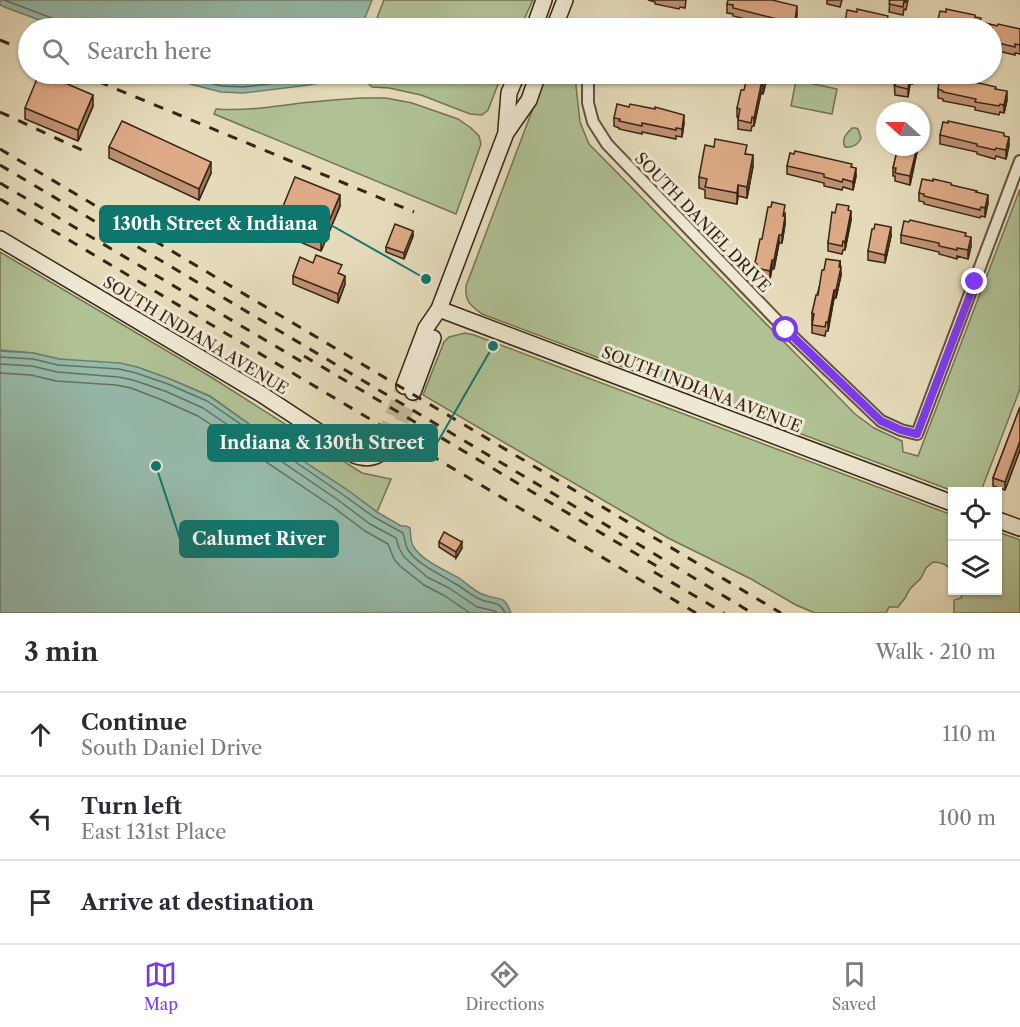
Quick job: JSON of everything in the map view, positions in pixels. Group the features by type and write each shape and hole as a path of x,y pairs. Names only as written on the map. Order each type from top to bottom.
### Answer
{"main road":[{"path":"538,18 544,0"},
{"path":"557,18 565,0"},
{"path":"506,133 509,93 513,84"},
{"path":"408,389 436,332 438,309 506,133 529,100 535,84"},
{"name":"SOUTH INDIANA AVENUE","path":"0,239 261,394 354,455 361,458 384,453 389,440"},
{"name":"SOUTH INDIANA AVENUE","path":"438,309 948,501"},
{"path":"1002,521 1020,528"}],"street":[{"name":"SOUTH DANIEL DRIVE","path":"588,84 588,103 593,122 607,144 786,330 881,421 917,434 1020,161"}],"shaded area":[{"path":"384,0 533,0 525,18 377,18"},
{"path":"369,84 498,84 488,110 482,115 470,114 421,95 372,87"},
{"path":"542,84 576,84 580,122 589,144 855,414 874,428 902,441 903,452 918,456 1020,189 1020,389 983,487 948,487 948,489 482,314 471,305 466,296 466,286"},
{"path":"795,84 814,84 837,89 832,114 791,106"},
{"path":"362,98 386,98 412,103 458,119 479,136 481,144 456,214 214,114 216,109 258,108"},
{"path":"852,128 858,129 861,138 855,146 845,147 844,139"},
{"path":"0,252 211,377 362,473 391,479 377,512 210,396 137,367 0,350"},
{"path":"465,333 474,335 948,513 948,567 939,562 933,562 926,568 898,607 889,607 886,613 815,613 796,605 751,579 668,538 423,395 444,342 449,337"},
{"path":"1002,533 1020,540 1020,613 954,613 954,600 961,598 962,595 1002,595"}],"water":[{"path":"0,0 372,0 365,18 34,18 0,5"},
{"path":"190,84 314,84 243,93 221,92"},
{"path":"0,351 33,353 59,359 120,363 170,379 209,396 377,512 401,526 410,528 413,546 422,556 479,593 503,600 511,613 0,613"}],"building":[{"path":"728,0 772,0 797,6 795,18 773,18 733,8 733,5 727,4"},
{"path":"890,0 906,0 906,2 904,1 903,7 889,4"},
{"path":"857,9 888,16 888,18 846,18 847,10 857,12"},
{"path":"946,9 981,18 938,18 940,11 946,12"},
{"path":"1002,25 1020,29 1020,45 1015,44 1015,47 1002,44"},
{"path":"35,84 67,84 93,95 78,130 25,108"},
{"path":"746,84 763,84 761,85 751,123 738,120 740,109 737,108 741,90 744,90"},
{"path":"895,84 909,84 908,89 895,86"},
{"path":"939,84 983,84 1007,91 1004,105 999,106 975,102 976,99 938,89"},
{"path":"617,104 629,107 630,104 655,109 655,107 684,115 682,129 676,128 676,130 642,123 642,126 619,121 620,119 614,118"},
{"path":"122,121 211,162 199,189 109,147"},
{"path":"948,121 1004,133 1004,136 1009,137 1006,150 977,146 977,144 940,135 943,122 948,123"},
{"path":"715,139 747,145 745,154 753,155 747,187 738,185 737,193 705,187 707,179 699,177 705,145 714,147"},
{"path":"795,151 852,164 851,167 856,168 853,182 843,179 842,182 824,177 824,174 787,166 790,153 794,154"},
{"path":"896,156 915,156 910,176 895,173 896,168 893,168"},
{"path":"295,177 340,195 321,240 277,221"},
{"path":"922,179 951,183 951,185 988,195 985,208 981,207 980,210 924,196 919,193"},
{"path":"772,202 785,205 783,216 785,216 782,235 779,235 770,271 757,268 755,263 768,207 771,207"},
{"path":"837,204 849,206 848,210 851,211 845,242 843,241 842,246 828,243 832,212 835,213"},
{"path":"910,220 966,233 965,236 971,237 968,250 939,246 939,243 901,235 904,221 909,222"},
{"path":"395,224 413,231 404,253 386,247"},
{"path":"875,224 891,227 885,255 868,251"},
{"path":"316,255 342,265 338,273 345,276 338,294 293,276 300,257 313,263"},
{"path":"826,259 840,261 839,267 841,267 825,327 812,325 814,314 812,313"},
{"path":"1020,407 1020,441 1005,482 993,478"},
{"path":"444,532 462,542 456,552 439,542"}],"tunnel":[{"path":"384,437 404,386"},
{"path":"393,443 413,392"}],"railway":[{"path":"0,40 18,48"},
{"path":"104,84 414,212"},
{"path":"0,112 86,152"},
{"path":"0,149 781,613"},
{"path":"0,165 752,613"},
{"path":"0,183 309,366"},
{"path":"0,199 696,613"},
{"path":"304,356 665,571"},
{"path":"654,572 724,613"}],"place":[{"name":"130th Street & Indiana","path":"426,279"},
{"name":"Indiana & 130th Street","path":"493,346"},
{"name":"Calumet River","path":"156,466"}],"route":[{"path":"786,330 881,421 917,434 975,282"}]}
